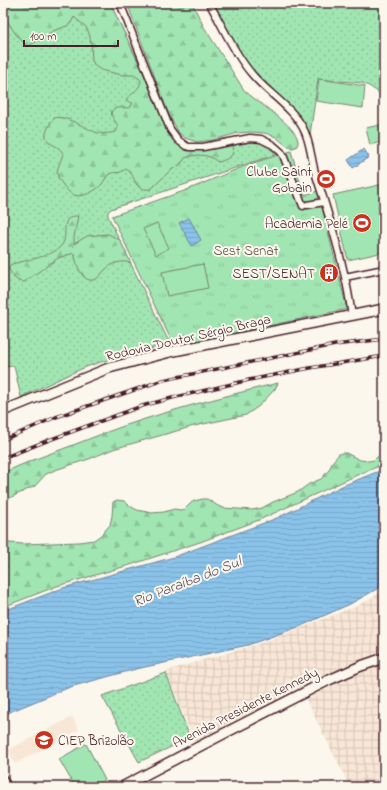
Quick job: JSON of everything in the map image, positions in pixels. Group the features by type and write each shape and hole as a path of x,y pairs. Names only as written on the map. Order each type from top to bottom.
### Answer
{"main road":[{"name":"Rodovia Doutor Sérgio Braga","path":"3,411 109,368 174,351 384,309"},
{"name":"Avenida Presidente Kennedy","path":"122,787 329,680 384,658"}],"street":[{"path":"120,3 170,129 175,137 186,146 197,148 250,138 261,139 269,142 283,155 305,205 324,202"},
{"path":"209,3 243,63 256,80 292,114 306,134 311,157 345,277 352,316"},
{"path":"345,277 384,270"},
{"path":"3,778 8,787"}],"shaded area":[{"path":"384,591 384,653 352,665 239,723 195,743 166,671 258,644 357,606"},
{"path":"384,664 384,787 350,787 306,699 367,668"},
{"name":"CIEP Brizolão","path":"72,717 79,730 15,764 8,750"}],"green space":[{"path":"3,3 110,3 144,74 168,133 176,143 191,151 198,151 259,142 272,148 277,154 111,209 108,212 108,216 170,344 96,363 21,397 14,366 3,367"},
{"path":"3,3 110,3 144,74 168,133 181,147 191,151 212,149 233,144 231,156 219,162 204,155 185,158 181,164 171,170 151,189 140,188 130,172 126,169 121,172 109,174 99,187 89,193 78,196 71,193 63,185 57,173 63,154 59,148 51,144 46,138 50,124 55,118 59,117 70,120 98,133 116,132 118,127 111,114 112,111 117,108 130,108 133,103 126,99 138,88 141,80 134,75 122,75 101,70 95,66 92,61 89,33 86,27 74,17 71,23 67,26 53,31 27,47 6,19 3,18"},
{"path":"127,3 192,3 204,27 244,90 275,114 290,128 296,135 298,141 296,147 288,147 276,137 265,133 238,133 213,140 197,142 185,138 179,133 169,115"},
{"path":"212,3 384,3 384,96 362,83 318,79 310,135 306,126 300,119 264,86 251,70 233,42"},
{"path":"319,79 365,86 363,108 316,101"},
{"path":"384,124 384,141 370,145 366,128"},
{"name":"Sest Senat","path":"291,151 304,195 318,191 347,309 174,346 112,216 187,190 247,165"},
{"name":"Academia Pelé","path":"384,184 384,252 348,260 333,195"},
{"path":"78,216 74,244 87,236 108,234 120,240 131,263 120,262 113,264 97,278 90,280 84,277 81,273 74,253 58,258 24,282 19,281 11,274 9,269 10,265 52,253 57,250 65,238 65,224 70,218"},
{"path":"157,223 169,248 156,255 143,229"},
{"path":"203,264 208,288 167,296 162,272"},
{"path":"278,383 275,389 259,406 246,415 194,426 113,449 46,474 35,486 3,501 3,473 19,466 135,422 195,404"},
{"path":"384,451 384,464 259,520 200,542 130,565 57,586 3,607 3,544 79,542 94,540 110,525 113,502 117,500 124,501 137,510 152,513 174,509 185,509 194,501 203,499 207,499 223,508 252,510 262,508 298,492 309,484 321,479 329,470 333,461 339,454 346,453 360,460 369,461 374,460"},
{"path":"166,673 190,738 139,762 102,696"},
{"path":"86,744 105,780 91,787 75,787 59,759"}],"water":[{"path":"364,149 369,157 353,168 348,160"},
{"path":"189,218 201,240 192,246 179,223"},
{"name":"Rio Paraíba do Sul","path":"384,469 384,585 350,604 301,626 248,645 136,669 70,687 3,716 3,611 63,588 174,557 277,518 342,486"}],"railway":[{"path":"3,440 56,417 163,380 335,345 384,339"},
{"path":"3,458 142,406 249,380 384,356"}],"place":[{"name":"Clube Saint Gobain","path":"326,179"},
{"name":"Academia Pelé","path":"362,223"},
{"name":"SEST/SENAT","path":"329,273"},
{"name":"CIEP Brizolão","path":"44,740"}]}
